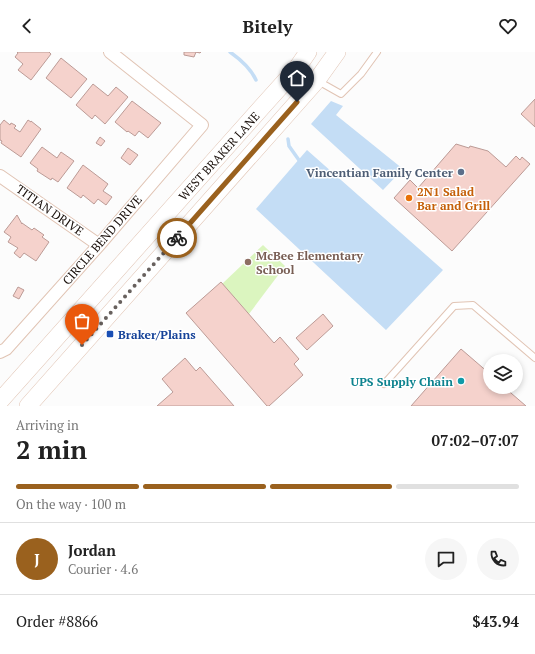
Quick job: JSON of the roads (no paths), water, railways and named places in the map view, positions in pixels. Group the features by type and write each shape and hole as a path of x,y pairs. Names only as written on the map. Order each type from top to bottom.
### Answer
{"main road":[{"name":"WEST BRAKER LANE","path":"0,401 297,68 308,52"},
{"name":"WEST BRAKER LANE","path":"28,406 317,80 338,52"}],"street":[{"name":"CIRCLE BEND DRIVE","path":"0,352 6,348 99,245 202,125 110,52"},
{"name":"TITIAN DRIVE","path":"0,176 99,245"}],"lane":[{"path":"317,80 341,94 361,74 377,52"},
{"path":"384,384 454,306 474,305 535,358"}],"water":[{"path":"331,101 343,106 336,115 403,169 383,190 311,124"},
{"path":"307,150 443,270 386,330 256,209"}],"waterway":[{"path":"230,52 245,64 256,80"},
{"path":"288,139 289,146 301,163"}],"place":[{"name":"Vincentian Family Center","path":"461,172"},
{"name":"2N1 Salad Bar and Grill","path":"409,198"},
{"name":"McBee Elementary School","path":"248,262"},
{"name":"Braker/Plains","path":"110,334"},
{"name":"UPS Supply Chain","path":"461,381"}]}
